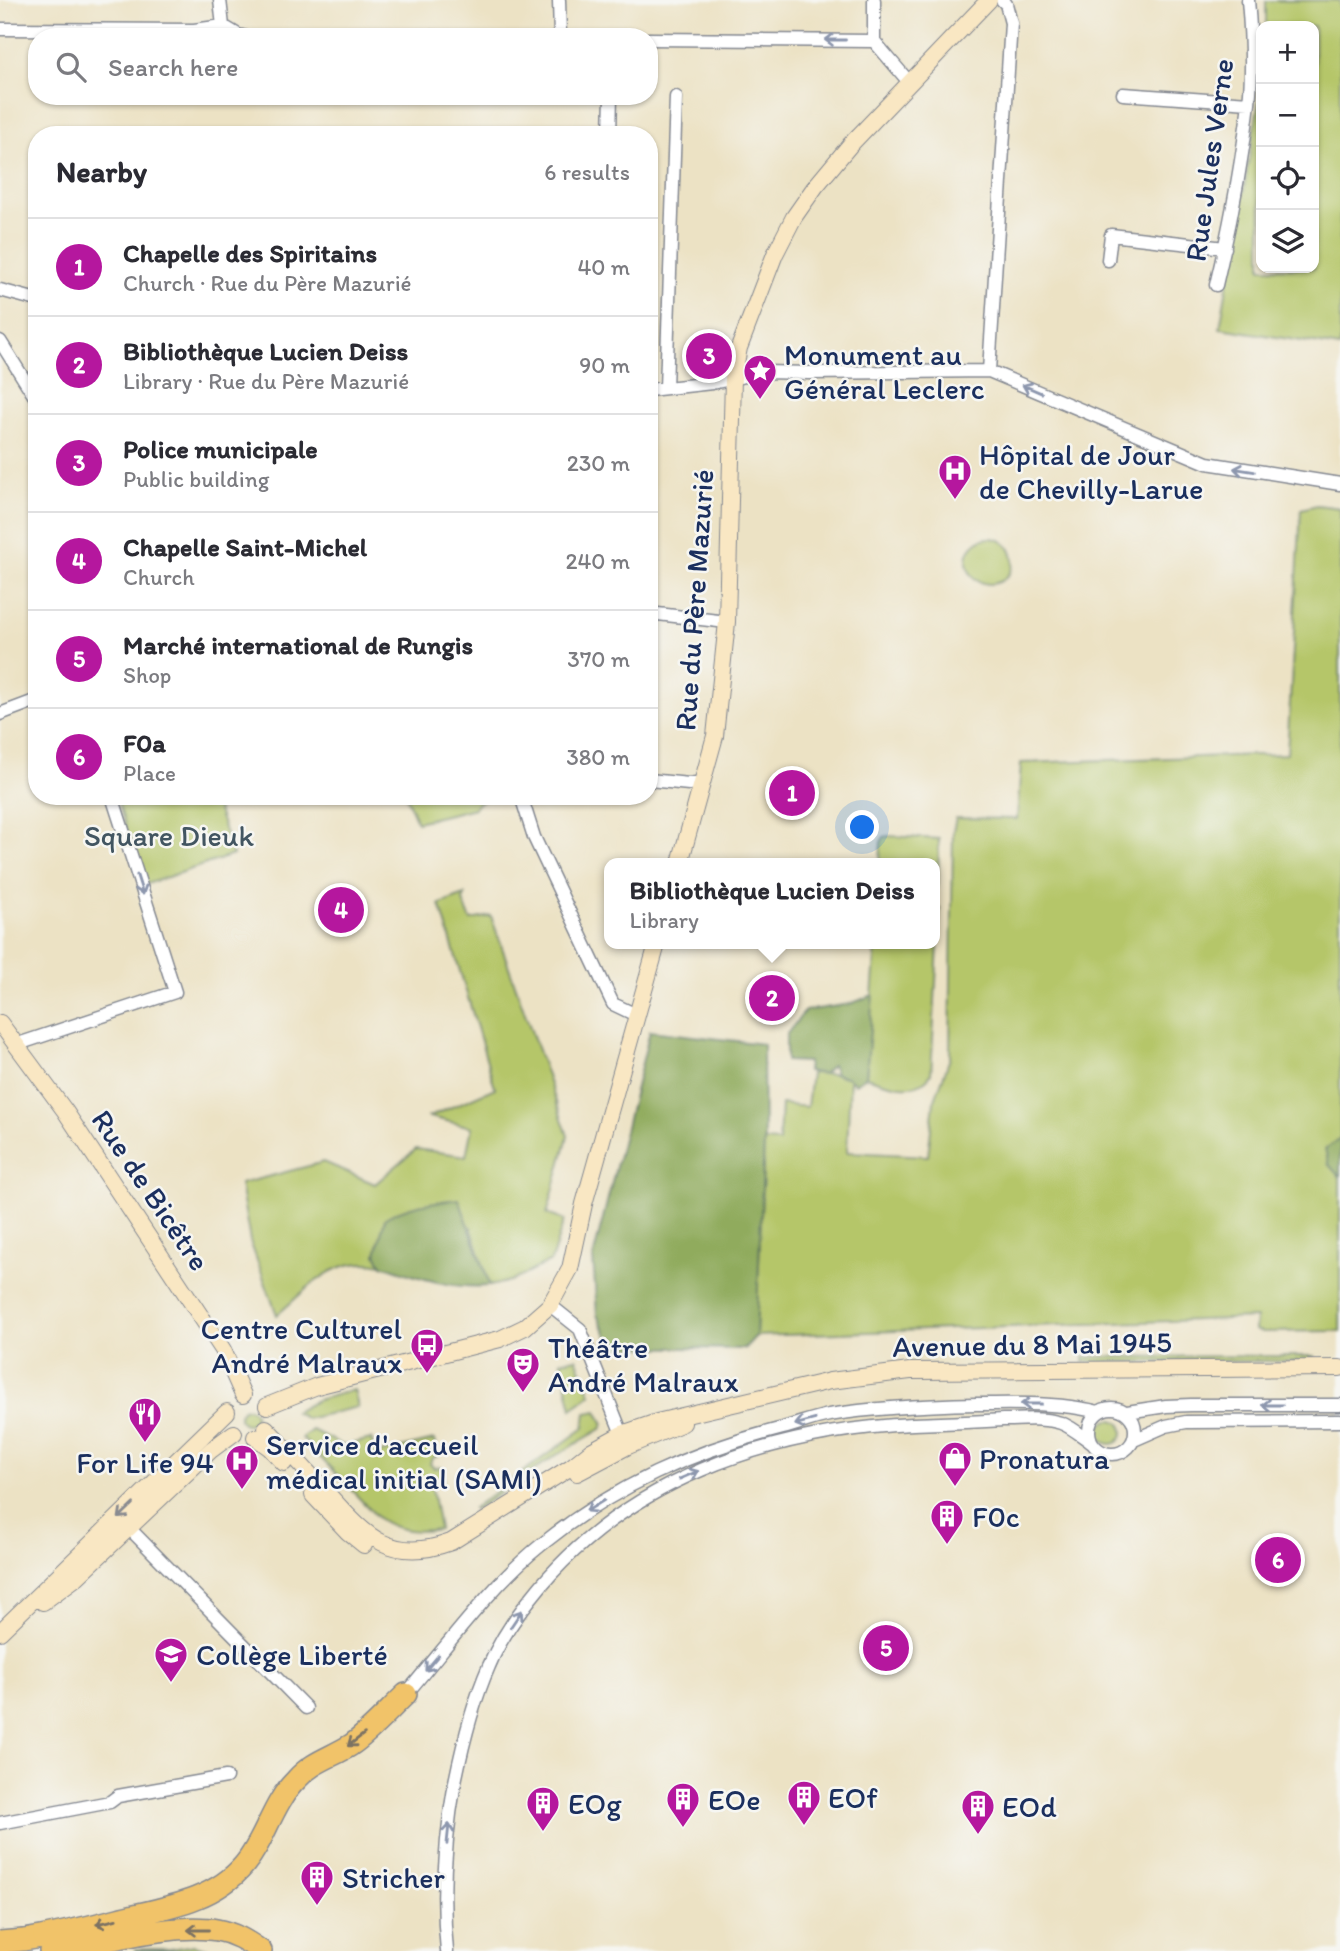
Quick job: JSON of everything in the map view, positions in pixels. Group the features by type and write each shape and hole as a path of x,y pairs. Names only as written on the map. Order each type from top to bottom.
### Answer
{"highway":[{"path":"0,1942 23,1946 67,1932 173,1906 218,1888 246,1864 276,1807 293,1782 313,1764 340,1752 364,1735 406,1694"},
{"path":"50,1951 162,1932 204,1929 237,1936 261,1951"}],"main road":[{"name":"Rue du Père Mazurié","path":"681,858 715,736 727,622 733,378 739,348 775,254 794,217 815,187 850,145 989,0"},
{"path":"267,1406 317,1386 500,1339 525,1327 550,1305 570,1269 584,1204 656,949"},
{"name":"Rue de Bicêtre","path":"0,1023 65,1111 223,1350 243,1395"},
{"name":"Avenue du 8 Mai 1945","path":"260,1432 366,1535 399,1549 416,1550 432,1549 451,1542 591,1451 622,1434 657,1422 830,1381 910,1371 1340,1368"},
{"path":"0,1632 227,1412 233,1401 243,1395 254,1395 267,1406 270,1417 260,1432 245,1437 234,1433 228,1423 227,1412"},
{"name":"Avenue du 8 Mai 1945","path":"260,1432 270,1448 362,1544 380,1553 407,1559 433,1558 455,1552 588,1466 628,1446 728,1406"},
{"path":"0,1642 38,1606 77,1577 211,1450 234,1433"}],"street":[{"path":"220,0 223,26"},
{"path":"559,0 560,28"},
{"path":"874,0 874,41 909,82"},
{"path":"989,371 1011,23 1006,4 1002,0"},
{"name":"Rue Jules Verne","path":"1216,285 1225,248 1249,103 1251,49 1248,0"},
{"path":"208,28 226,28"},
{"path":"0,29 28,29"},
{"path":"658,39 874,41"},
{"path":"1122,94 1249,103"},
{"path":"666,388 676,97"},
{"path":"610,126 611,105"},
{"path":"1108,260 1111,235 1225,248"},
{"path":"0,290 28,298"},
{"path":"0,341 28,386"},
{"path":"658,389 765,372 989,371 1207,463 1340,484"},
{"path":"658,614 727,622"},
{"path":"0,714 28,704"},
{"path":"658,781 689,784 704,782"},
{"path":"15,1045 175,992 115,805"},
{"path":"524,805 534,837 614,1004 636,1015"},
{"path":"550,1305 580,1329 622,1434 621,1443 605,1450 588,1466"},
{"path":"406,1694 483,1604 538,1547 594,1507 663,1468 747,1437 828,1416 909,1406 1058,1404 1099,1412 1113,1407 1127,1412 1140,1412 1160,1407 1191,1405 1340,1405"},
{"path":"1091,1443 1090,1423 1099,1412"},
{"path":"447,1951 444,1898 451,1806 469,1725 489,1665 504,1636 553,1569 613,1518 673,1482 714,1465 761,1449 850,1430 1027,1419 1050,1421 1072,1428 1101,1452 1115,1455 1129,1448 1134,1440 1135,1425 1127,1412"},
{"path":"1134,1440 1166,1426 1186,1422 1340,1422"},
{"path":"130,1529 306,1708"},
{"path":"0,1823 110,1802 118,1796 226,1777"},
{"path":"0,1933 23,1946"}],"green space":[{"path":"1340,0 1340,347 1220,328 1256,118 1256,273 1319,273 1319,21 1266,21 1266,1"},
{"path":"1317,505 1340,508 1340,1331 1262,1332 1255,1330 1256,1318 756,1336 764,1141 779,1142 781,1104 807,1107 811,1073 836,1074 850,1078 847,1152 928,1156 934,1102 950,1058 953,831 956,818 1017,819 1021,763 1287,754 1301,509"},
{"path":"990,538 1006,545 1013,561 1006,577 990,584 974,577 967,561 974,545"},
{"name":"Square Dieuk","path":"119,805 216,805 233,855 144,885"},
{"path":"410,805 476,805 474,808 417,822"},
{"path":"884,837 939,839 939,858 880,858"},
{"path":"465,895 463,901 471,920 491,916 568,1136 547,1214 564,1220 551,1261 514,1280 490,1286 471,1227 381,1238 376,1254 382,1265 350,1264 324,1275 277,1315 250,1241 240,1184 324,1162 375,1184 416,1149 466,1156 472,1127 429,1117 495,1088 440,904"},
{"path":"876,949 938,949 931,1074 918,1085 910,1086 866,1077"},
{"path":"873,995 866,1077 855,1084 849,1078 836,1074 832,1065 823,1074 807,1071 808,1062 786,1061 786,1035 805,1011 850,1004"},
{"path":"650,1031 763,1044 764,1141 756,1336 744,1349 613,1347 597,1315 593,1258"},
{"path":"1340,1139 1339,1176 1329,1165 1325,1149"},
{"path":"459,1199 490,1286 448,1284 382,1265 376,1254 385,1218 412,1207"},
{"path":"1314,1356 1313,1361 1084,1362 1084,1357"},
{"path":"576,1358 591,1394 572,1409 561,1361"},
{"path":"354,1390 358,1407 306,1419 295,1412 317,1400"},
{"path":"244,1408 250,1408 255,1416 253,1422 244,1424 239,1419 239,1413"},
{"path":"597,1411 604,1424 601,1429 555,1456 475,1510 473,1508 584,1428 586,1413"},
{"path":"1111,1420 1120,1423 1123,1432 1120,1441 1111,1444 1102,1441 1099,1432 1102,1423"},
{"path":"312,1430 344,1446 371,1439 376,1454 434,1440 438,1456 432,1458 430,1464 434,1468 441,1467 444,1481 431,1483 439,1529 407,1530 378,1518 302,1438"},
{"path":"194,1945 217,1951 135,1951 135,1949 171,1949"}],"place":[{"name":"Police municipale","path":"709,356"},
{"name":"Monument au Général Leclerc","path":"760,401"},
{"name":"Hôpital de Jour de Chevilly-Larue","path":"955,501"},
{"name":"Chapelle des Spiritains","path":"792,793"},
{"name":"Chapelle Saint-Michel","path":"341,910"},
{"name":"Bibliothèque Lucien Deiss","path":"772,998"},
{"name":"Centre Culturel André Malraux","path":"427,1375"},
{"name":"Théâtre André Malraux","path":"523,1394"},
{"name":"For Life 94","path":"145,1444"},
{"name":"Pronatura","path":"955,1488"},
{"name":"Service d'accueil médical initial (SAMI)","path":"242,1491"},
{"name":"F0c","path":"947,1546"},
{"name":"F0a","path":"1278,1560"},
{"name":"Marché international de Rungis","path":"886,1648"},
{"name":"Collège Liberté","path":"171,1684"},
{"name":"EOf","path":"804,1827"},
{"name":"EOe","path":"683,1829"},
{"name":"EOg","path":"543,1833"},
{"name":"EOd","path":"978,1836"},
{"name":"Stricher","path":"317,1907"}]}
